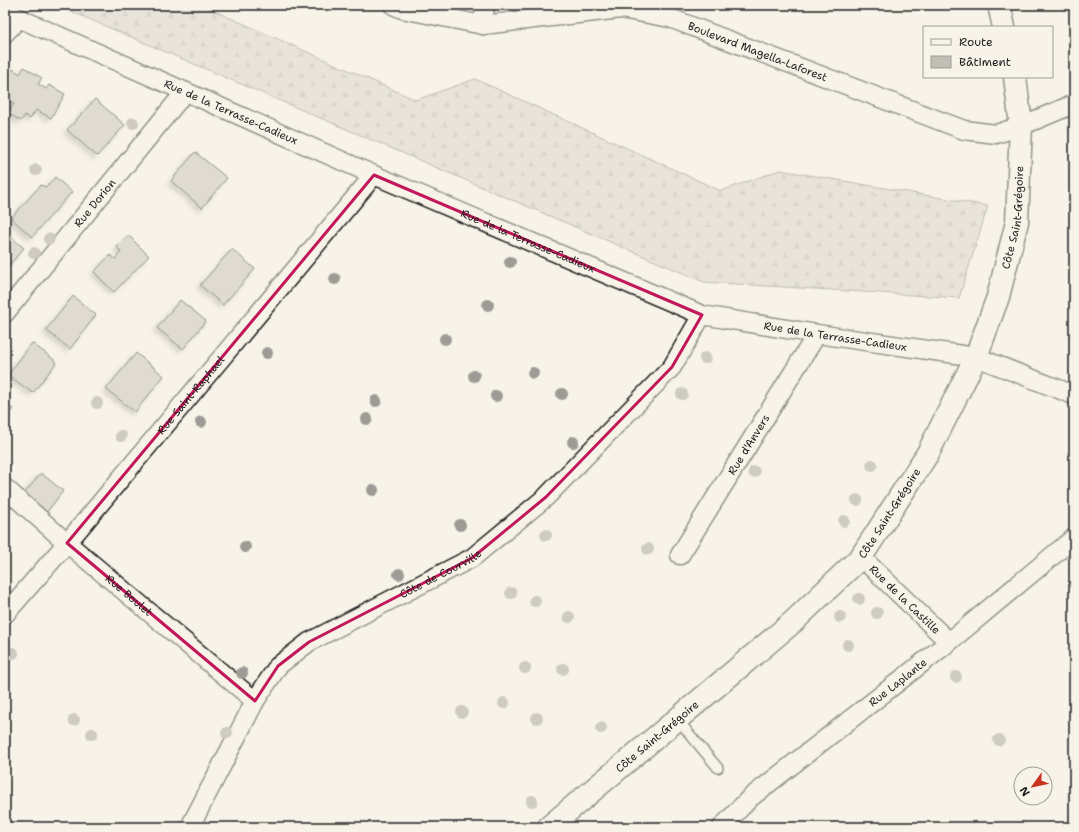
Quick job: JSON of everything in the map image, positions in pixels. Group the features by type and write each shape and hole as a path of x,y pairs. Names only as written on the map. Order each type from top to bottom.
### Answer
{"street":[{"name":"Boulevard Magella-Laforest","path":"393,5 402,9 483,25 622,7 670,18 964,130 996,134 1021,126 1074,104"},
{"path":"483,25 485,5"},
{"path":"999,5 1004,26"},
{"path":"5,33 12,15"},
{"name":"Rue de la Terrasse-Cadieux","path":"12,15 374,175 702,315 817,334 976,357 1074,395"},
{"name":"Côte Saint-Grégoire","path":"549,827 794,621 861,557 928,453 976,357 998,297 1017,222 1021,126 1015,78"},
{"name":"Rue Dorion","path":"5,314 185,92"},
{"name":"Rue Saint-Raphael","path":"5,614 67,543 374,175"},
{"name":"Côte de Courville","path":"190,827 255,702 278,666 309,642 472,558 546,497 672,367 702,315"},
{"name":"Rue d'Anvers","path":"680,555 817,334"},
{"name":"Rue Boulet","path":"5,488 67,543 255,702"},
{"name":"Rue Laplante","path":"722,827 750,798 949,642 1074,538"},
{"name":"Rue de la Castille","path":"861,557 949,642"}],"lane":[{"path":"677,718 718,768"}],"highlighted area":[{"path":"374,175 702,315 672,367 546,497 472,558 309,642 278,666 255,701 67,543"}],"green space":[{"path":"56,5 201,5 416,100 475,79 721,191 780,170 988,206 959,298 704,282"}],"building":[{"path":"24,67 42,78 38,84 46,89 49,85 65,94 51,118 36,110 30,119 25,115 21,121 8,113 14,104 5,99 5,83 13,69 20,74"},
{"path":"95,99 125,125 97,156 67,130"},
{"path":"195,152 227,178 202,208 171,181"},
{"path":"55,177 72,192 32,237 11,218 41,185 46,187"},
{"path":"5,232 24,248 5,270"},
{"path":"128,235 149,256 114,292 94,272 110,255 115,259 121,252 117,247"},
{"path":"232,249 255,269 223,305 200,285"},
{"path":"73,296 96,315 70,349 46,330"},
{"path":"180,300 206,321 183,349 157,328"},
{"path":"32,343 57,362 33,393 8,375"},
{"path":"136,353 164,376 135,412 106,389"},
{"path":"5,403 13,409 5,419"},
{"path":"41,473 63,491 46,513 23,495"}]}
